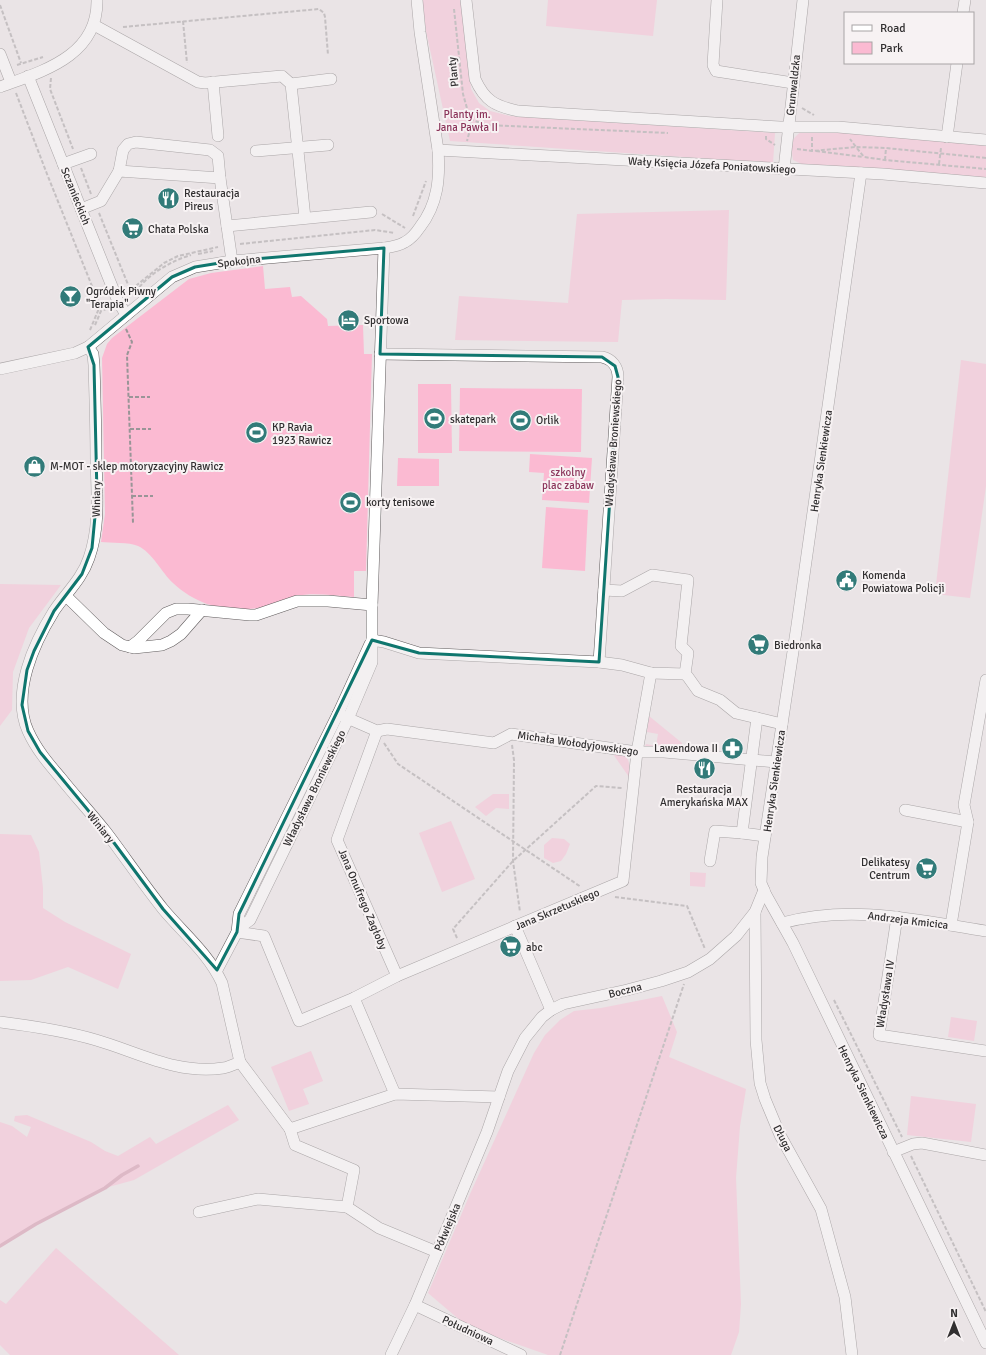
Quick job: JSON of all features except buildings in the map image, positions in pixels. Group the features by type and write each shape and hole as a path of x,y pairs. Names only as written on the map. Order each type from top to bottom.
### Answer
{"street":[{"path":"0,86 28,76 68,58 84,43 94,25 97,0"},
{"name":"Spokojna","path":"0,369 75,353 88,347 172,277 196,267 232,261 384,248 405,243 413,236 433,207 438,178 438,150 420,32 417,0"},
{"path":"466,0 474,79 480,91 489,100 502,108 518,111 788,128 838,127 986,140"},
{"path":"717,0 713,65 716,71 793,83"},
{"name":"Grunwaldzka","path":"784,169 803,0"},
{"path":"963,12 965,0"},
{"path":"94,25 198,82 205,83 282,76 291,84 305,218"},
{"path":"0,54 11,82"},
{"path":"947,136 957,64"},
{"name":"Sczanieckich","path":"28,76 117,300 122,318"},
{"path":"291,84 331,79"},
{"path":"213,82 218,136"},
{"path":"81,209 101,200 119,171 123,150 128,144 136,142 210,150 218,156 226,226 232,261"},
{"path":"256,151 328,145"},
{"name":"Wały Księcia Józefa Poniatowskiego","path":"438,150 767,167 883,174 986,183"},
{"path":"63,164 91,154"},
{"path":"119,171 220,178"},
{"name":"Henryka Sienkiewicza","path":"861,173 798,619 765,836 761,883 793,943 893,1152 986,1341"},
{"path":"226,226 371,212"},
{"name":"Władysława Broniewskiego","path":"216,970 237,930 239,914 343,717 372,640 384,248"},
{"name":"Winiary","path":"88,347 93,354 94,365 97,519 92,548 82,574 54,611 40,636 26,670 22,705 28,731 40,752 106,832 163,909 205,955 216,970 222,982 240,1062"},
{"name":"Władysława Broniewskiego","path":"380,354 602,357 612,362 618,371 618,377 599,662"},
{"path":"604,590 622,591 652,575 688,580 682,646 688,653 685,674"},
{"path":"66,596 104,633 122,645 130,647 141,648 162,645 171,641 181,634 202,610"},
{"path":"130,647 166,613 182,608 256,615 297,602 328,601 372,605"},
{"path":"372,640 419,652 599,662 622,665 651,673 685,674 698,692 720,700 736,713 782,724"},
{"name":"Jana Skrzetuskiego","path":"237,930 264,936 299,1022 354,998 397,976 623,881 637,752 651,673"},
{"path":"951,925 968,822 964,805 986,680"},
{"name":"Michała Wołodyjowskiego","path":"343,717 377,731 387,729 494,743 511,734 637,752 664,752 776,762"},
{"path":"742,833 757,718"},
{"name":"Jana Onufrego Zagłoby","path":"377,731 338,840 397,976"},
{"path":"905,810 968,822"},
{"path":"710,861 715,831 765,836"},
{"name":"Boczna","path":"499,1097 508,1071 525,1038 542,1017 551,1010 563,1004 627,990 688,972 710,959 736,936 755,912 764,890"},
{"name":"Długa","path":"755,912 756,1040 760,1084 780,1135 821,1209 845,1297 852,1355"},
{"name":"Andrzeja Kmicica","path":"782,923 807,917 846,914 897,917 986,931"},
{"name":"Władysława IV","path":"897,917 879,1035 986,1051"},
{"path":"520,924 551,1010"},
{"path":"354,998 395,1094"},
{"path":"0,1022 36,1027 96,1040 150,1060 192,1069 224,1068 240,1062 290,1129 296,1145 354,1170 347,1207"},
{"path":"290,1129 395,1094 499,1097"},
{"name":"Półwiejska","path":"391,1355 437,1252 487,1132 499,1097"},
{"path":"893,1152 912,1144 922,1143 986,1155"},
{"path":"200,1212 258,1199 347,1207 379,1228 437,1252"},
{"name":"Południowa","path":"415,1304 521,1355"}],"path":[{"path":"0,5 21,63 43,57 48,67 51,76 50,89 131,293"},
{"name":"Planty","path":"454,8 463,94 470,119 467,140"},
{"path":"109,32 119,28 319,9 324,12 325,17 328,55"},
{"path":"183,21 188,76"},
{"path":"11,82 20,100 47,174 100,306 89,333"},
{"path":"800,106 813,115 820,117"},
{"path":"470,119 486,125 673,133"},
{"path":"838,127 864,157"},
{"path":"766,136 766,140 778,147 885,160 986,169"},
{"path":"812,151 856,146 986,158"},
{"path":"939,164 941,146"},
{"path":"885,160 886,148"},
{"path":"412,218 427,178 438,178"},
{"path":"371,212 378,211 407,229 402,231"},
{"path":"100,306 129,295 137,285 164,263 178,256 230,245 253,242 375,230 398,234"},
{"path":"122,318 132,342 128,355 133,523"},
{"path":"129,397 150,397"},
{"path":"130,429 150,429"},
{"path":"131,466 152,466"},
{"path":"132,496 153,496"},
{"path":"377,731 398,764 513,840 591,894"},
{"path":"511,734 514,760 513,861 520,924"},
{"path":"462,948 453,929 513,861 596,786 633,789"},
{"path":"613,897 687,906 710,959"},
{"path":"560,1355 688,972"},
{"path":"833,997 907,1146 986,1312"}],"highlighted area":[{"path":"384,248 380,354 602,357 615,366 618,377 599,662 419,653 372,640 239,914 237,932 217,970 163,909 106,832 40,752 28,731 22,705 27,670 34,651 54,611 82,574 92,548 97,495 94,365 88,347 172,277 195,267 232,261"}],"green space":[{"name":"Planty im. Jana Pawła II","path":"422,0 462,0 471,89 479,103 490,111 510,116 775,133 773,163 450,141 426,31"},
{"path":"548,0 657,0 653,36 546,26"},
{"path":"801,132 858,133 986,145 986,179 804,165 793,160 792,152 793,141"},
{"path":"729,210 726,300 622,300 618,342 455,340 459,296 568,303 577,214"},
{"path":"263,266 265,289 290,287 292,297 301,296 327,319 328,326 363,325 364,354 372,354 366,571 354,571 354,597 317,594 303,595 291,597 263,607 252,609 232,609 207,604 185,593 169,579 148,553 138,546 125,543 101,542 105,514 102,358 107,344 112,338 189,279 211,273"},
{"path":"961,360 986,364 986,486 970,598 935,594"},
{"name":"skatepark","path":"418,384 451,384 452,453 418,453"},
{"name":"Orlik","path":"460,388 582,389 581,452 459,451"},
{"name":"szkolny plac zabaw","path":"530,454 592,458 589,503 542,500 544,473 529,472"},
{"path":"398,458 439,459 439,486 397,486"},
{"path":"546,507 588,510 585,571 542,568"},
{"path":"0,584 61,585 29,628 13,672 12,710 0,726"},
{"path":"649,716 682,743 682,746 673,745 671,747 645,747 646,744 656,746 658,734 647,732"},
{"path":"613,754 626,757 629,762 629,777"},
{"path":"493,794 509,794 509,809 496,808 486,816 475,807"},
{"path":"451,821 475,879 442,892 419,833"},
{"path":"0,834 31,835 39,852 43,888 43,908 65,922 131,954 118,989 68,967 31,980 0,981"},
{"path":"552,838 564,839 570,844 561,861 553,863 544,858 544,845"},
{"path":"690,872 706,873 705,887 690,886"},
{"path":"662,996 677,1032 669,1057 746,1089 740,1126 736,1178 741,1304 739,1332 731,1355 548,1355 468,1327 428,1293 470,1194 534,1053 545,1035 560,1020 574,1011 601,1008"},
{"path":"951,1017 977,1021 974,1041 948,1037"},
{"path":"311,1051 323,1081 303,1089 309,1104 289,1111 271,1067"},
{"path":"911,1096 976,1104 971,1142 907,1135"},
{"path":"228,1105 239,1120 134,1180 105,1188 36,1224 0,1246 0,1122 12,1126 27,1137 31,1127 14,1121 15,1116 27,1115 91,1142 105,1151 118,1156 150,1137 156,1144"},
{"path":"56,1248 179,1355 10,1355 0,1345 0,1300 6,1304"}],"waterway":[{"path":"0,1246 36,1224 105,1188 122,1175 138,1166"}],"place":[{"name":"Restauracja Pireus","path":"169,199"},
{"name":"Chata Polska","path":"133,229"},
{"name":"Ogródek Piwny \"Terapia\"","path":"71,297"},
{"name":"Sportowa","path":"348,320"},
{"name":"skatepark","path":"435,419"},
{"name":"Orlik","path":"521,420"},
{"name":"KP Ravia 1923 Rawicz","path":"256,433"},
{"name":"M-MOT - sklep motoryzacyjny Rawicz","path":"34,466"},
{"name":"korty tenisowe","path":"350,502"},
{"name":"Komenda Powiatowa Policji","path":"847,581"},
{"name":"Biedronka","path":"759,645"},
{"name":"Lawendowa II","path":"733,748"},
{"name":"Restauracja Amerykańska MAX","path":"704,769"},
{"name":"Delikatesy Centrum","path":"926,868"},
{"name":"abc","path":"511,947"}]}
